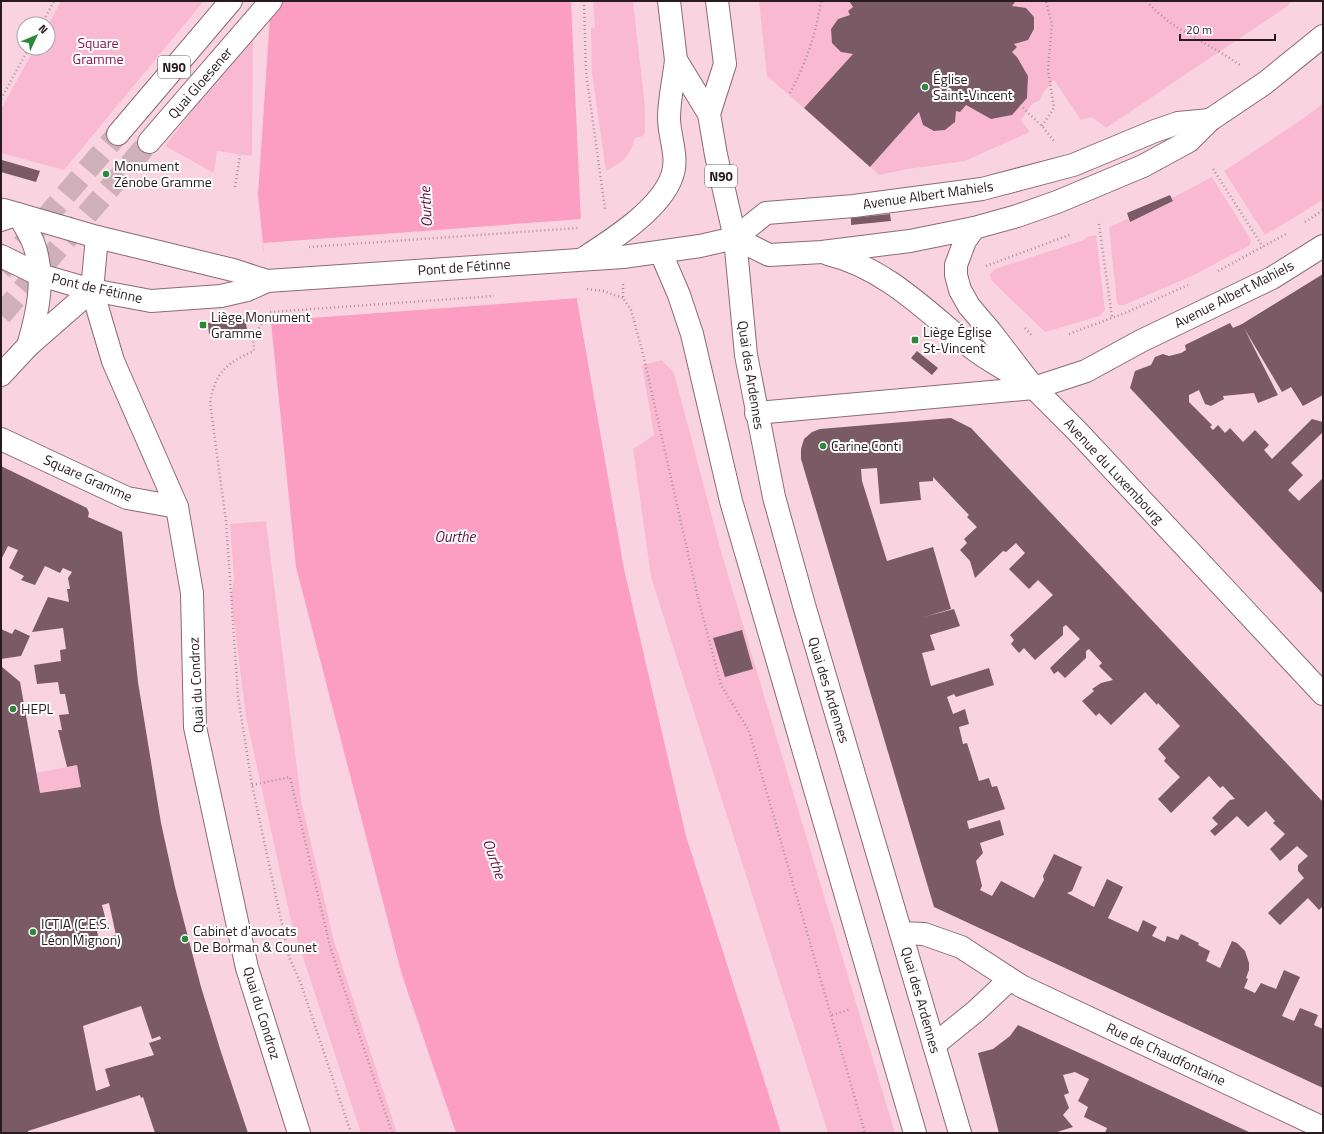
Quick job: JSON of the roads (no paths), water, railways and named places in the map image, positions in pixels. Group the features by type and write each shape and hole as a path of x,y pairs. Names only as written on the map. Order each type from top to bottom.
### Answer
{"street":[{"name":"Quai Gloesener","path":"118,134 231,1"},
{"name":"Quai Gloesener","path":"149,142 271,1"},
{"name":"N90","path":"669,1 676,60 709,114 716,155 735,238"},
{"path":"709,114 725,64 717,1"},
{"name":"Avenue Albert Mahiels","path":"1210,120 1178,123 1073,165 982,189 854,206 766,213 735,238 769,255 822,252 910,241 974,228 1057,202 1143,166 1189,141 1210,120 1265,84 1323,36"},
{"path":"584,258 623,233 644,214 667,186 672,175 674,155 669,118 676,60"},
{"path":"7,214 33,242 40,275 38,304 28,346"},
{"name":"Pont de Fétinne","path":"7,214 233,270 267,281"},
{"name":"Avenue du Luxembourg","path":"974,228 965,241 956,265 956,275 960,290 969,306 1034,388 1077,431 1323,694"},
{"path":"1,375 28,346 92,290 97,237"},
{"name":"Pont de Fétinne","path":"1,256 40,275 92,290 151,301 221,296 247,290 267,281 584,258 623,257 660,253 735,238"},
{"name":"Quai des Ardennes","path":"735,238 746,355 756,413 774,497 804,605 960,1133"},
{"name":"Avenue Albert Mahiels","path":"756,413 1034,388 1086,370 1141,341 1272,278 1323,246"},
{"name":"Avenue Albert Mahiels","path":"822,252 845,258 871,270 899,287 974,349 1034,388"},
{"path":"660,253 679,295 692,334 731,501 915,1133"},
{"name":"Quai du Condroz","path":"92,290 113,361 177,507 192,593 195,727 247,968 299,1133"},
{"name":"Square Gramme","path":"1,439 127,498 177,507"},
{"name":"Rue de Chaudfontaine","path":"901,933 924,934 961,947 1009,980 1323,1128"},
{"path":"934,1045 976,1011 1009,980"}],"water":[{"name":"Ourthe","path":"271,1 571,1 581,223 577,300 624,569 686,836 781,1133 456,1133 402,975 296,567 258,195"}],"tunnel":[{"path":"1,270 118,134"},
{"path":"1,315 149,142"}],"place":[{"name":"Église Saint-Vincent","path":"925,87"},
{"name":"Monument Zénobe Gramme","path":"106,174"},
{"name":"Liège Monument Gramme","path":"203,325"},
{"name":"Liège Église St-Vincent","path":"915,340"},
{"name":"Carine Conti","path":"823,446"},
{"name":"HEPL","path":"13,709"},
{"name":"ICTIA (C.E.S. Léon Mignon)","path":"33,932"},
{"name":"Cabinet d'avocats De Borman & Counet","path":"185,939"}]}
